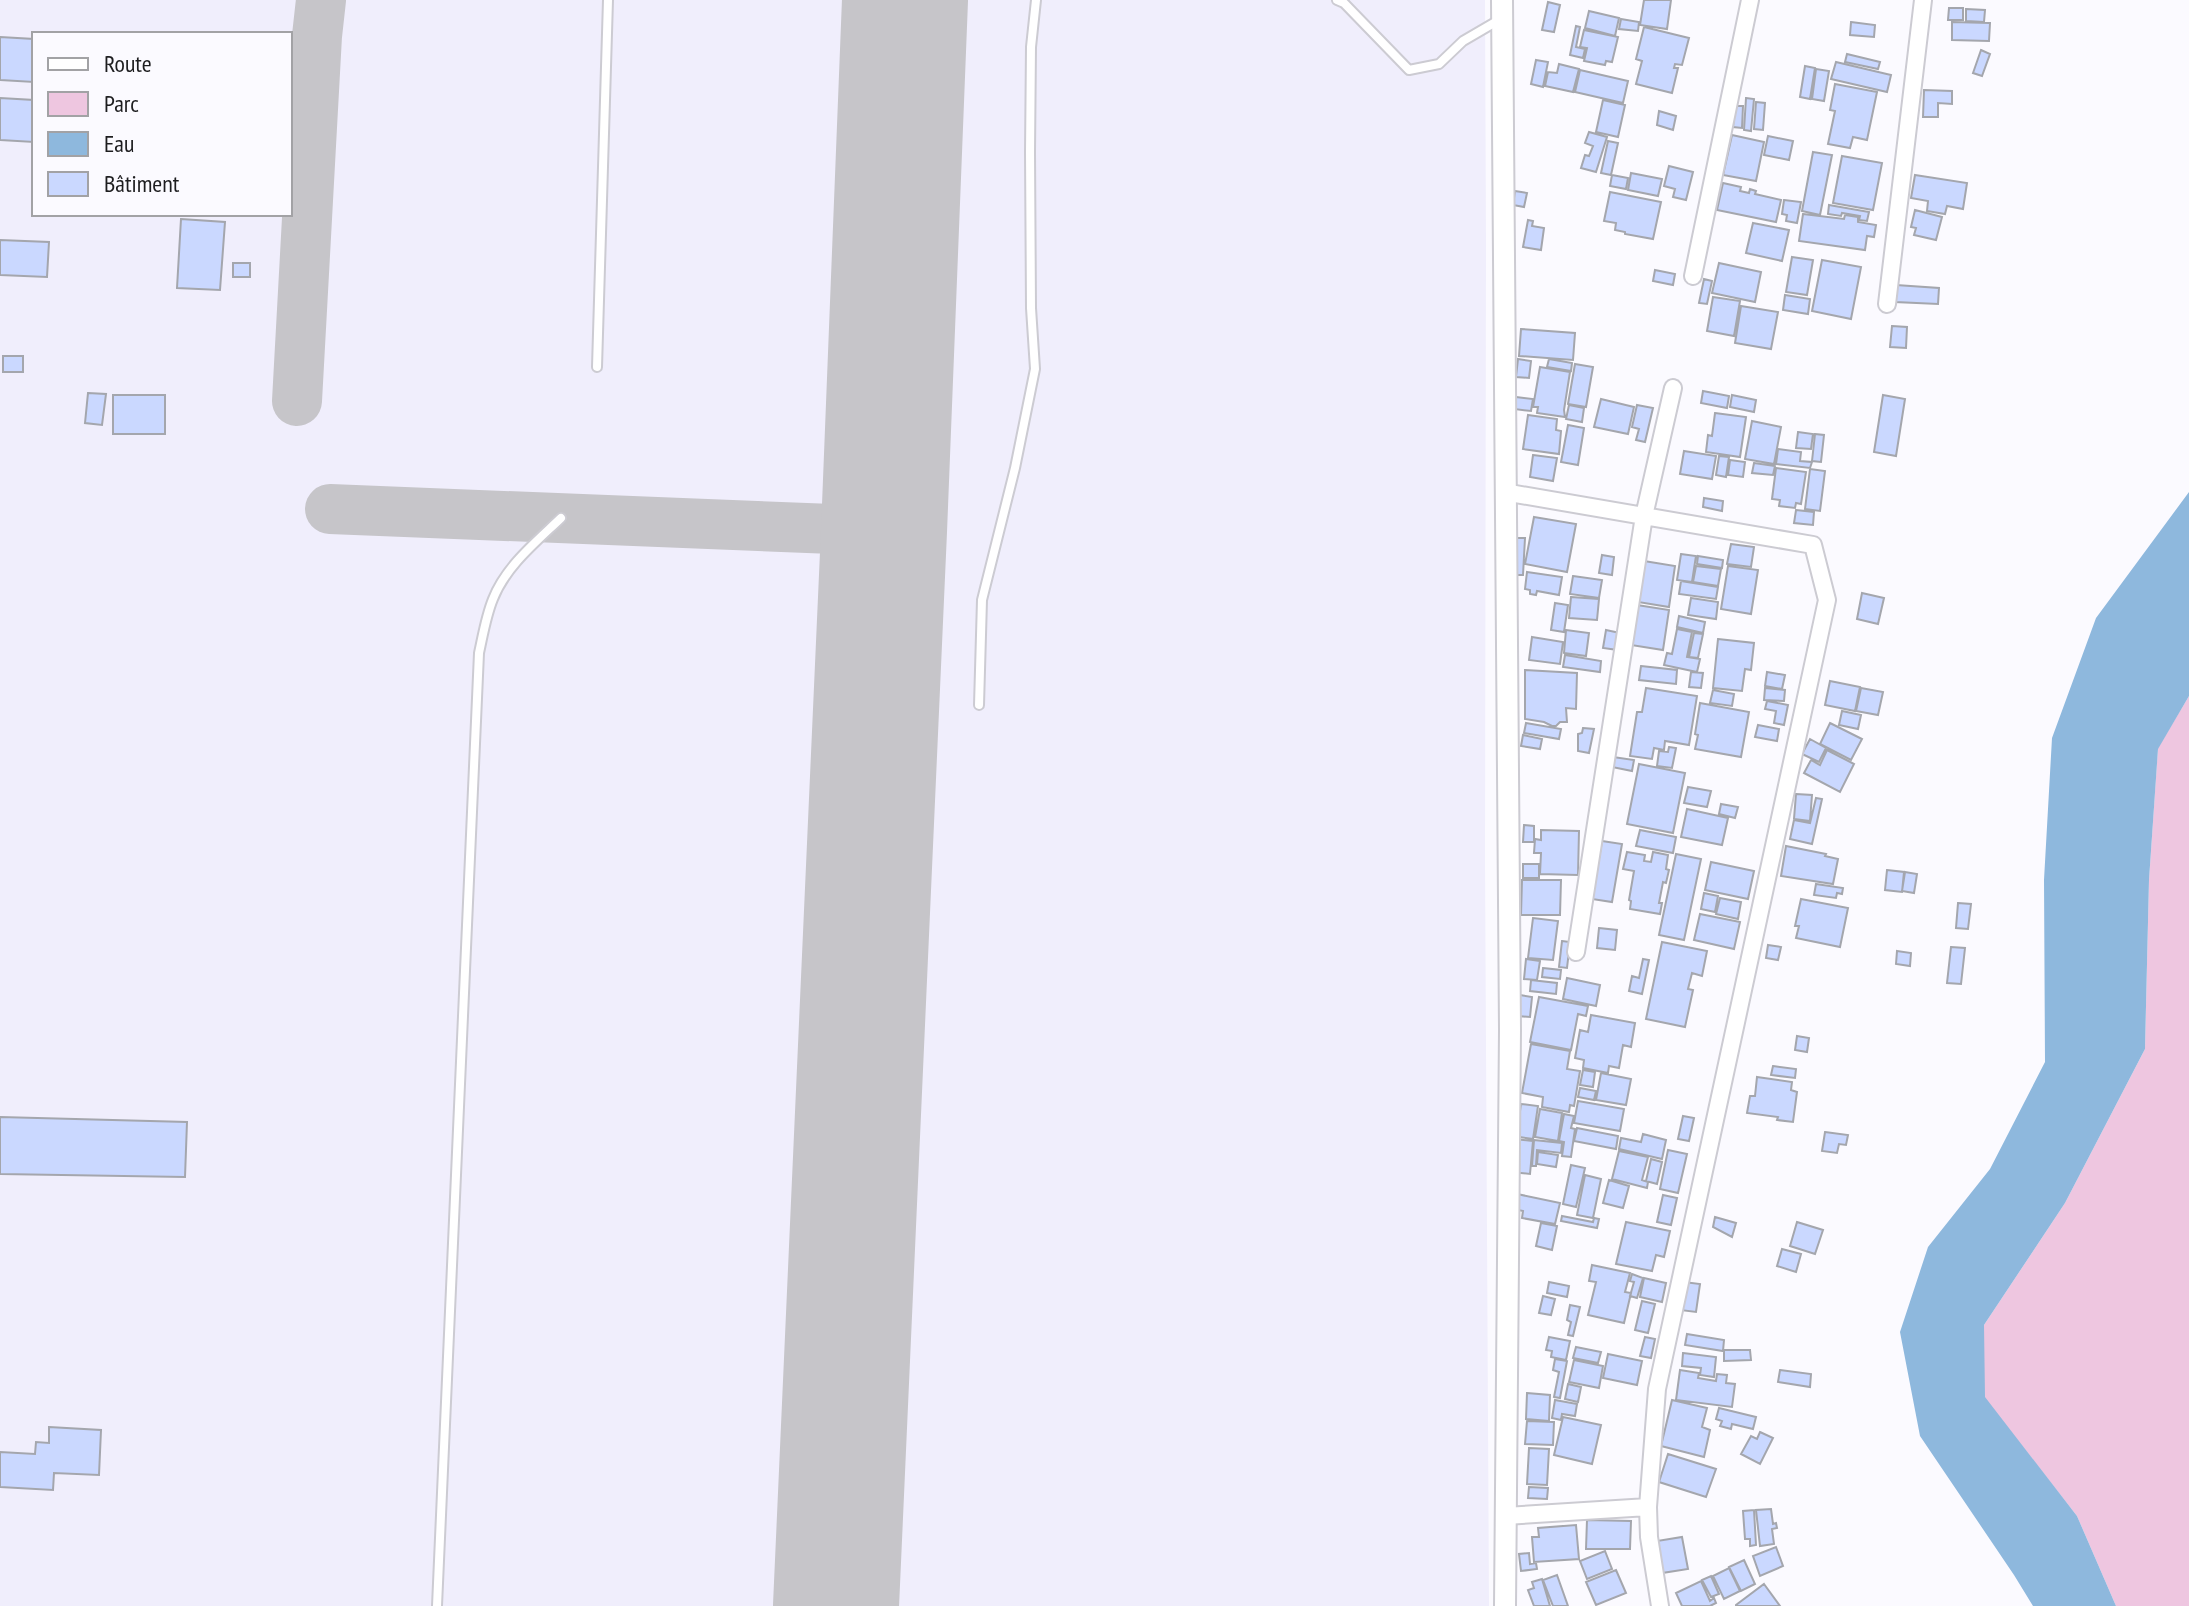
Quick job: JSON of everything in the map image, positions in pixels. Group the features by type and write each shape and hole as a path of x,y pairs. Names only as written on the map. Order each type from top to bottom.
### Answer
{"street":[{"path":"1693,276 1750,0"},
{"path":"1887,304 1923,0"},
{"path":"1502,10 1510,1030 1505,1606"},
{"path":"1576,952 1644,516 1673,388"},
{"path":"1504,492 1813,545 1827,600 1657,1389 1648,1507 1649,1537 1660,1606"},
{"path":"1505,1516 1648,1507"}],"lane":[{"path":"597,367 608,0"},
{"path":"979,705 982,600 1015,468 1035,369 1031,308 1030,152 1031,47 1036,0"},
{"path":"1337,0 1344,3 1409,70 1439,64 1502,10"},
{"path":"437,1606 479,653 493,599 503,579 525,551 561,518"}],"shaded area":[{"path":"0,0 1485,0 1489,1606 0,1606"}],"green space":[{"path":"2189,696 2189,1606 2116,1606 2077,1516 1984,1397 1984,1325 2065,1203 2145,1049 2149,880 2158,748"}],"water":[{"path":"2189,492 2189,696 2158,749 2149,880 2145,1049 2065,1203 1984,1325 1985,1397 2077,1516 2116,1606 2033,1606 1920,1436 1900,1332 1928,1247 1990,1169 2045,1062 2044,880 2052,738 2096,618"}],"building":[{"path":"1644,0 1671,0 1667,29 1640,25"},
{"path":"1548,2 1560,5 1554,32 1542,30"},
{"path":"1949,8 1963,8 1963,20 1948,20"},
{"path":"1966,9 1985,10 1984,22 1966,21"},
{"path":"1589,11 1619,18 1615,36 1585,28"},
{"path":"1621,19 1639,22 1638,31 1619,29"},
{"path":"1851,22 1875,25 1874,37 1850,35"},
{"path":"1952,22 1990,23 1989,41 1952,40"},
{"path":"1576,26 1580,27 1576,47 1585,49 1583,58 1570,55"},
{"path":"1644,27 1689,38 1682,65 1675,64 1674,68 1678,68 1672,93 1636,84 1642,61 1636,59"},
{"path":"1584,30 1618,37 1612,62 1606,61 1605,65 1584,61 1587,48 1580,47"},
{"path":"0,37 32,39 32,82 0,80"},
{"path":"1981,50 1990,54 1982,76 1973,73"},
{"path":"1847,54 1880,62 1878,69 1845,62"},
{"path":"1536,60 1548,62 1543,87 1531,84"},
{"path":"1836,62 1891,75 1887,92 1831,79"},
{"path":"1559,64 1579,69 1573,92 1545,86 1548,72 1557,73"},
{"path":"1805,66 1815,68 1810,99 1800,97"},
{"path":"1816,69 1829,71 1824,101 1812,99"},
{"path":"1580,70 1628,81 1623,103 1575,92"},
{"path":"1835,84 1877,92 1867,140 1853,137 1850,148 1828,144 1835,111 1830,110"},
{"path":"1924,90 1952,91 1952,104 1938,103 1938,117 1923,117"},
{"path":"0,98 32,100 32,142 0,140"},
{"path":"1746,98 1754,99 1751,131 1744,130"},
{"path":"1603,100 1625,105 1618,137 1596,132"},
{"path":"1756,102 1765,103 1763,130 1754,129"},
{"path":"1735,106 1743,106 1742,128 1733,127"},
{"path":"1659,111 1676,116 1673,130 1657,125"},
{"path":"1589,132 1607,137 1596,172 1581,168 1585,155 1589,156 1593,146 1585,143"},
{"path":"1732,135 1764,142 1756,181 1723,175"},
{"path":"1768,136 1793,141 1789,160 1764,155"},
{"path":"1608,141 1618,143 1611,175 1601,173"},
{"path":"1813,152 1832,155 1820,215 1802,211"},
{"path":"1842,156 1882,163 1873,210 1833,203"},
{"path":"1669,166 1693,172 1686,200 1673,197 1675,189 1664,186"},
{"path":"1631,173 1662,179 1658,196 1628,190"},
{"path":"1612,175 1628,178 1626,189 1610,186"},
{"path":"1915,175 1967,183 1963,209 1947,206 1945,214 1927,211 1928,201 1911,198"},
{"path":"1723,183 1741,187 1740,191 1749,193 1750,189 1756,191 1755,194 1781,200 1776,222 1717,210"},
{"path":"1515,191 1527,193 1524,207 1513,205"},
{"path":"1610,192 1661,202 1653,239 1625,234 1615,230 1616,223 1604,221"},
{"path":"1784,200 1801,202 1797,223 1786,221 1787,215 1782,214"},
{"path":"1829,205 1869,212 1867,221 1859,220 1860,216 1828,214"},
{"path":"1915,210 1942,217 1936,240 1914,235 1916,228 1911,227"},
{"path":"1803,214 1844,219 1845,215 1858,217 1858,222 1876,225 1874,237 1867,236 1865,250 1799,241"},
{"path":"181,219 225,222 220,290 177,288"},
{"path":"1528,220 1533,221 1532,226 1544,228 1541,250 1523,247"},
{"path":"1753,223 1789,230 1782,261 1746,253"},
{"path":"0,240 49,242 47,277 0,275"},
{"path":"1792,257 1813,260 1807,295 1786,292"},
{"path":"1822,260 1861,267 1851,319 1812,311"},
{"path":"233,263 250,263 250,277 233,277"},
{"path":"1719,263 1761,272 1755,302 1712,293"},
{"path":"1655,270 1675,274 1673,285 1653,281"},
{"path":"1704,279 1712,281 1707,304 1699,303"},
{"path":"1896,285 1939,288 1938,304 1895,302"},
{"path":"1785,295 1810,299 1808,314 1783,310"},
{"path":"1713,297 1740,301 1734,336 1707,331"},
{"path":"1741,306 1778,312 1771,349 1735,343"},
{"path":"1892,326 1907,327 1906,348 1890,347"},
{"path":"1521,329 1575,333 1573,360 1519,356"},
{"path":"3,356 23,356 23,372 3,372"},
{"path":"1518,359 1531,361 1529,378 1516,377"},
{"path":"1549,359 1572,363 1571,371 1547,367"},
{"path":"1575,364 1593,367 1586,407 1568,404"},
{"path":"1540,367 1570,372 1565,417 1537,413 1538,407 1533,407"},
{"path":"1703,391 1729,396 1727,408 1701,403"},
{"path":"88,393 106,394 102,425 85,423"},
{"path":"113,395 165,395 165,434 113,434"},
{"path":"1732,395 1756,400 1754,412 1730,407"},
{"path":"1883,395 1905,399 1896,456 1874,452"},
{"path":"1516,397 1533,399 1531,411 1514,409"},
{"path":"1601,399 1634,407 1628,434 1594,427"},
{"path":"1569,405 1584,408 1582,422 1566,419"},
{"path":"1637,405 1653,408 1645,442 1636,440 1639,429 1632,427"},
{"path":"1715,413 1746,417 1740,457 1706,452"},
{"path":"1528,415 1557,419 1556,430 1561,431 1559,454 1523,449"},
{"path":"1752,421 1781,427 1774,464 1745,459"},
{"path":"1568,425 1584,428 1578,465 1561,462"},
{"path":"1798,432 1813,434 1811,449 1796,448"},
{"path":"1815,434 1824,435 1821,462 1812,461"},
{"path":"1778,449 1801,452 1800,461 1812,462 1810,468 1776,464"},
{"path":"1684,451 1716,456 1712,479 1680,474"},
{"path":"1533,455 1557,458 1553,481 1530,477"},
{"path":"1719,456 1729,457 1726,477 1716,475"},
{"path":"1730,460 1745,462 1743,477 1728,475"},
{"path":"1754,463 1775,466 1773,475 1752,473"},
{"path":"1776,468 1806,472 1801,504 1796,503 1795,508 1779,506 1780,500 1772,499"},
{"path":"1810,469 1825,471 1820,511 1805,509"},
{"path":"1704,498 1723,501 1722,511 1703,507"},
{"path":"1796,510 1814,512 1813,525 1794,523"},
{"path":"1534,517 1576,524 1567,572 1525,564"},
{"path":"1514,538 1525,538 1523,575 1512,575"},
{"path":"1731,544 1754,547 1751,567 1727,564"},
{"path":"1681,554 1696,556 1692,582 1677,580"},
{"path":"1602,555 1614,557 1612,575 1599,573"},
{"path":"1698,556 1723,560 1722,568 1697,564"},
{"path":"1644,561 1675,566 1669,607 1638,602"},
{"path":"1696,566 1721,569 1718,586 1693,582"},
{"path":"1728,566 1758,570 1751,614 1721,609"},
{"path":"1527,572 1562,577 1559,595 1537,591 1536,595 1530,594 1530,590 1525,589"},
{"path":"1573,576 1602,580 1599,598 1570,594"},
{"path":"1681,581 1718,587 1716,599 1679,594"},
{"path":"1862,593 1884,598 1878,624 1857,619"},
{"path":"1571,597 1599,599 1597,620 1569,618"},
{"path":"1691,598 1718,602 1716,619 1688,615"},
{"path":"1555,603 1568,605 1564,632 1551,630"},
{"path":"1637,605 1669,610 1663,650 1631,645"},
{"path":"1679,616 1705,622 1703,633 1677,627"},
{"path":"1677,629 1692,632 1687,657 1700,659 1697,672 1664,665 1667,653 1672,654"},
{"path":"1566,630 1589,633 1586,656 1564,653"},
{"path":"1606,630 1620,633 1618,650 1603,648"},
{"path":"1694,633 1703,634 1698,658 1689,657"},
{"path":"1532,637 1563,642 1560,664 1529,660"},
{"path":"1718,639 1754,643 1751,670 1745,669 1742,691 1713,688"},
{"path":"1565,655 1601,661 1600,672 1563,667"},
{"path":"1641,666 1677,670 1676,684 1639,680"},
{"path":"1525,670 1577,673 1576,709 1566,708 1567,722 1552,726 1525,719"},
{"path":"1691,672 1703,673 1701,688 1689,687"},
{"path":"1767,672 1785,675 1782,689 1765,686"},
{"path":"1830,681 1860,687 1855,711 1825,705"},
{"path":"1646,688 1697,696 1689,745 1665,741 1664,750 1654,748 1652,759 1630,756 1637,712 1642,712"},
{"path":"1765,688 1785,690 1784,701 1764,700"},
{"path":"1861,688 1883,692 1878,715 1856,711"},
{"path":"1713,690 1734,694 1732,706 1710,703"},
{"path":"1767,701 1788,705 1784,725 1774,723 1776,711 1765,709"},
{"path":"1700,703 1749,712 1741,757 1695,749"},
{"path":"1842,711 1861,715 1858,729 1839,725"},
{"path":"1526,723 1561,729 1559,739 1524,733"},
{"path":"1830,723 1862,739 1851,760 1820,744"},
{"path":"1758,725 1779,729 1777,741 1755,737"},
{"path":"1583,728 1594,729 1589,753 1578,751 1578,734 1582,733"},
{"path":"1523,735 1542,739 1540,749 1521,746"},
{"path":"1810,739 1826,748 1819,762 1802,754"},
{"path":"1669,747 1676,748 1672,768 1657,766 1659,751 1668,752"},
{"path":"1827,750 1854,764 1840,792 1804,773 1811,760 1820,765"},
{"path":"1613,757 1634,760 1632,771 1612,767"},
{"path":"1639,764 1685,773 1673,833 1627,824"},
{"path":"1688,787 1711,791 1707,807 1684,803"},
{"path":"1796,794 1812,795 1810,821 1794,819"},
{"path":"1816,798 1822,799 1812,844 1790,839 1794,820 1810,823"},
{"path":"1721,804 1738,807 1735,818 1719,814"},
{"path":"1687,809 1728,818 1722,845 1681,837"},
{"path":"1524,825 1534,826 1534,842 1523,842"},
{"path":"1541,830 1579,831 1578,875 1540,874 1541,853 1534,853 1535,839 1541,840"},
{"path":"1640,830 1676,837 1673,853 1636,846"},
{"path":"1602,841 1622,844 1612,902 1592,899"},
{"path":"1786,846 1838,859 1833,884 1781,876"},
{"path":"1627,852 1645,855 1644,861 1651,862 1653,852 1668,855 1666,869 1669,870 1666,883 1663,882 1660,914 1630,909 1634,871 1623,869"},
{"path":"1676,854 1701,859 1684,940 1659,935"},
{"path":"1711,862 1754,871 1748,899 1705,890"},
{"path":"1523,864 1539,864 1539,878 1523,878"},
{"path":"1887,870 1904,872 1902,892 1885,890"},
{"path":"1905,872 1917,874 1914,893 1902,891"},
{"path":"1522,880 1561,880 1560,915 1521,915"},
{"path":"1816,884 1843,888 1842,894 1837,893 1836,898 1814,895"},
{"path":"1704,893 1718,896 1715,912 1701,909"},
{"path":"1720,898 1741,902 1738,919 1716,914"},
{"path":"1801,899 1848,908 1840,947 1796,938 1799,926 1795,926"},
{"path":"1958,903 1971,904 1968,929 1956,928"},
{"path":"1700,914 1740,922 1734,949 1694,940"},
{"path":"1533,918 1558,921 1553,960 1528,958"},
{"path":"1599,928 1617,930 1615,950 1597,948"},
{"path":"1562,941 1570,942 1567,968 1559,967"},
{"path":"1662,942 1707,951 1702,976 1692,973 1688,989 1693,990 1685,1027 1646,1019"},
{"path":"1768,945 1781,947 1778,960 1766,958"},
{"path":"1951,947 1965,948 1961,984 1947,983"},
{"path":"1897,951 1911,953 1910,966 1896,964"},
{"path":"1526,959 1540,961 1537,980 1524,979"},
{"path":"1643,959 1649,960 1642,994 1629,991 1632,976 1639,978"},
{"path":"1543,968 1561,970 1560,979 1542,977"},
{"path":"1567,978 1600,985 1596,1006 1563,999"},
{"path":"1531,980 1557,983 1556,994 1530,991"},
{"path":"1520,995 1532,997 1530,1017 1518,1016"},
{"path":"1539,997 1588,1006 1586,1016 1578,1014 1571,1050 1530,1042"},
{"path":"1591,1015 1635,1023 1631,1047 1623,1045 1619,1068 1609,1066 1608,1073 1583,1068 1584,1060 1575,1058 1580,1030 1588,1032"},
{"path":"1797,1036 1809,1038 1807,1052 1795,1050"},
{"path":"1531,1044 1570,1051 1567,1069 1580,1071 1574,1106 1570,1105 1569,1112 1542,1107 1543,1097 1522,1093"},
{"path":"1773,1066 1796,1069 1795,1078 1771,1075"},
{"path":"1583,1070 1595,1072 1593,1087 1580,1085"},
{"path":"1601,1073 1631,1079 1626,1105 1596,1100"},
{"path":"1757,1077 1792,1082 1791,1090 1797,1092 1793,1122 1747,1113 1750,1096 1755,1096"},
{"path":"1580,1088 1596,1091 1594,1100 1578,1097"},
{"path":"1578,1101 1624,1109 1620,1131 1574,1123"},
{"path":"1521,1104 1538,1106 1533,1139 1513,1136"},
{"path":"1540,1109 1562,1113 1558,1141 1535,1137"},
{"path":"1564,1114 1574,1116 1571,1157 1562,1156 1564,1142 1559,1141"},
{"path":"1683,1116 1694,1118 1689,1141 1678,1139"},
{"path":"0,1117 187,1122 185,1177 0,1174"},
{"path":"1577,1128 1618,1136 1616,1149 1574,1141"},
{"path":"1825,1132 1848,1135 1846,1145 1839,1144 1837,1153 1822,1151"},
{"path":"1643,1134 1666,1140 1662,1159 1619,1149 1621,1138 1641,1142"},
{"path":"1514,1139 1533,1141 1530,1174 1511,1172"},
{"path":"1534,1140 1562,1143 1561,1153 1537,1150 1536,1166 1532,1166"},
{"path":"1668,1150 1687,1154 1678,1193 1660,1189"},
{"path":"1619,1151 1648,1157 1642,1180 1648,1182 1647,1188 1612,1179"},
{"path":"1538,1152 1558,1155 1556,1167 1537,1164"},
{"path":"1651,1159 1662,1162 1657,1184 1646,1181"},
{"path":"1571,1165 1585,1168 1576,1207 1563,1204"},
{"path":"1585,1175 1601,1179 1593,1218 1577,1215"},
{"path":"1609,1180 1629,1186 1623,1208 1603,1203"},
{"path":"1517,1194 1560,1203 1555,1224 1522,1218 1523,1211 1514,1209"},
{"path":"1663,1195 1677,1198 1671,1225 1657,1222"},
{"path":"1562,1216 1593,1222 1594,1218 1599,1219 1597,1228 1561,1221"},
{"path":"1715,1217 1736,1223 1732,1237 1713,1227"},
{"path":"1626,1222 1670,1231 1664,1257 1656,1255 1652,1271 1616,1264"},
{"path":"1797,1222 1823,1230 1815,1254 1790,1246"},
{"path":"1541,1223 1557,1226 1552,1250 1536,1246"},
{"path":"1782,1249 1801,1254 1796,1272 1777,1266"},
{"path":"1592,1265 1630,1273 1625,1292 1631,1293 1624,1323 1588,1315 1596,1282 1589,1281"},
{"path":"1632,1274 1643,1278 1637,1298 1630,1296 1634,1282 1630,1281"},
{"path":"1644,1278 1666,1283 1662,1302 1640,1297"},
{"path":"1549,1282 1569,1286 1567,1297 1547,1293"},
{"path":"1684,1282 1700,1284 1696,1312 1680,1310"},
{"path":"1543,1296 1555,1299 1551,1315 1539,1313"},
{"path":"1642,1301 1655,1304 1648,1333 1635,1330"},
{"path":"1570,1305 1580,1307 1573,1336 1568,1335"},
{"path":"1687,1334 1724,1340 1723,1351 1685,1345"},
{"path":"1549,1337 1570,1341 1566,1360 1551,1357 1552,1351 1546,1350"},
{"path":"1645,1337 1655,1339 1651,1358 1640,1356"},
{"path":"1576,1347 1601,1352 1598,1363 1573,1358"},
{"path":"1724,1350 1750,1350 1751,1360 1724,1361"},
{"path":"1683,1353 1716,1357 1714,1377 1700,1375 1701,1368 1682,1366"},
{"path":"1608,1354 1642,1361 1637,1385 1603,1378"},
{"path":"1555,1359 1567,1361 1560,1398 1554,1397 1559,1372 1553,1370"},
{"path":"1574,1360 1603,1366 1599,1388 1569,1382"},
{"path":"1680,1370 1699,1373 1698,1378 1716,1381 1717,1374 1727,1375 1726,1383 1735,1384 1732,1407 1676,1400"},
{"path":"1780,1370 1811,1374 1810,1387 1778,1382"},
{"path":"1568,1384 1581,1387 1578,1402 1565,1399"},
{"path":"1527,1393 1550,1395 1549,1421 1526,1419"},
{"path":"1555,1400 1577,1404 1575,1416 1562,1414 1561,1420 1552,1418"},
{"path":"1672,1400 1707,1408 1702,1427 1710,1430 1704,1457 1661,1446"},
{"path":"1719,1408 1756,1417 1753,1429 1732,1424 1731,1429 1720,1426 1722,1421 1716,1419"},
{"path":"1563,1417 1601,1425 1592,1464 1554,1455"},
{"path":"1527,1421 1554,1422 1553,1445 1525,1444"},
{"path":"49,1427 101,1430 99,1475 54,1473 53,1490 0,1487 0,1452 35,1454 36,1442 49,1443"},
{"path":"1760,1432 1773,1438 1760,1464 1741,1454 1751,1436 1757,1439"},
{"path":"1529,1448 1549,1449 1547,1485 1527,1484"},
{"path":"1668,1454 1716,1469 1706,1497 1659,1482"},
{"path":"1529,1487 1548,1488 1547,1499 1528,1498"},
{"path":"1771,1509 1773,1524 1776,1523 1777,1528 1772,1529 1774,1544 1760,1546 1756,1510"},
{"path":"1754,1510 1756,1545 1750,1546 1750,1539 1745,1539 1743,1511"},
{"path":"1587,1520 1631,1521 1630,1549 1586,1549"},
{"path":"1576,1525 1579,1559 1534,1562 1532,1537 1539,1537 1538,1528"},
{"path":"1682,1537 1688,1569 1662,1573 1657,1541"},
{"path":"1776,1547 1783,1566 1760,1576 1753,1556"},
{"path":"1605,1551 1612,1569 1587,1579 1580,1561"},
{"path":"1529,1553 1530,1564 1536,1563 1537,1569 1521,1571 1519,1554"},
{"path":"1744,1560 1755,1584 1741,1591 1729,1567"},
{"path":"1729,1568 1740,1591 1724,1599 1713,1576"},
{"path":"1616,1570 1626,1593 1596,1605 1586,1582"},
{"path":"1557,1575 1568,1606 1553,1606 1543,1580"},
{"path":"1711,1576 1719,1594 1711,1597 1702,1580"},
{"path":"1542,1579 1550,1606 1534,1606 1528,1590 1534,1588 1532,1582"},
{"path":"1701,1581 1710,1601 1714,1598 1716,1603 1710,1606 1682,1606 1676,1593"},
{"path":"1764,1584 1780,1606 1736,1606 1736,1605"}],"taxiway":[{"path":"297,401 321,0"},
{"path":"330,509 884,531"}],"runway":[{"path":"836,1606 905,0"}]}
